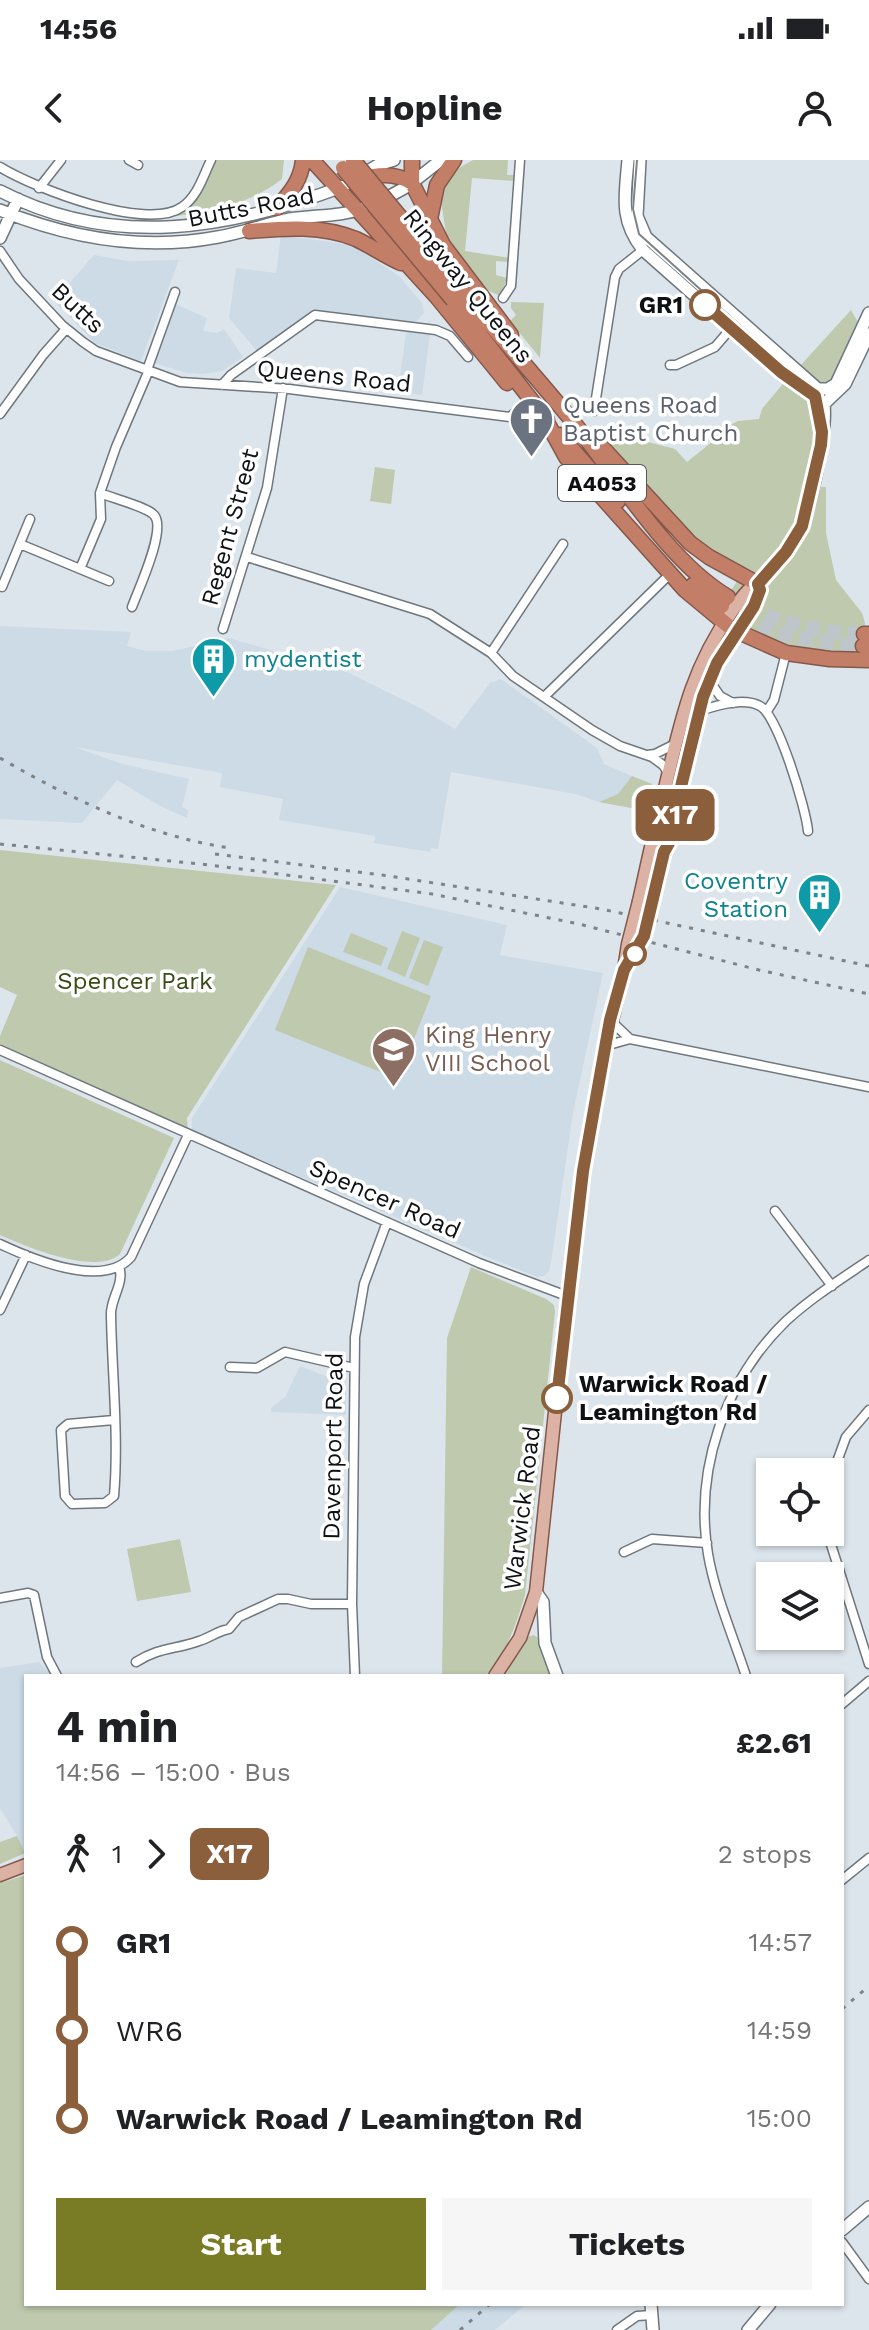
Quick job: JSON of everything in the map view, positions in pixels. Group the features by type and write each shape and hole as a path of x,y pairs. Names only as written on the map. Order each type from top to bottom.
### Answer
{"highway":[{"path":"277,208 293,190 303,160"},
{"path":"312,160 408,266 510,387 533,403"},
{"path":"412,160 412,183 460,270 530,358 554,398"},
{"path":"430,219 437,185 454,160"},
{"name":"Ringway Queens","path":"344,163 458,296 554,398 668,542 725,602 683,577 533,403 458,296"},
{"path":"351,183 382,174 404,178 412,183"},
{"path":"249,231 309,228 332,231 358,240 408,266"},
{"path":"543,415 566,457 685,590 730,627 786,653 830,659 867,644"},
{"name":"A4053","path":"580,431 606,449 690,543 758,584"}],"main road":[{"name":"Butts Road","path":"1,195 68,217 112,226 197,226 277,208 336,189 394,160"},
{"name":"Butts Road","path":"6,212 102,239 143,243 180,242 249,231 310,216 356,211 388,198 441,160"},
{"path":"628,160 625,218 631,234 735,324 781,372 822,396 849,377 869,334"},
{"path":"640,160 637,216 647,246"},
{"path":"0,238 6,212 18,199"},
{"name":"Warwick Road","path":"633,946 653,838 649,832 650,825 658,816 681,717 699,666 730,627 754,606 760,590 758,584 786,552 802,526 825,416 822,396 836,384 869,313"},
{"name":"Warwick Road","path":"497,1674 512,1654 536,1592 567,1296 590,1125 610,1020 624,970 652,903 669,840 674,834 675,811 699,712 730,627"},
{"path":"658,816 669,818 674,825"},
{"path":"653,838 659,842 669,840"},
{"path":"536,1592 543,1602 545,1643 556,1674"},
{"path":"525,1623 545,1643"},
{"path":"512,1654 524,1638 534,1635"},
{"path":"0,1875 24,1866"},
{"path":"844,2228 869,2207"},
{"path":"748,2330 768,2306"},
{"path":"651,2310 653,2330"}],"street":[{"path":"39,188 61,160"},
{"path":"0,167 39,188 126,211 156,214 182,207 194,195 211,160"},
{"path":"503,298 511,286 520,160"},
{"path":"594,411 615,277 619,269 647,246"},
{"name":"Butts","path":"0,251 19,279 66,329 96,351 148,370"},
{"path":"80,569 101,519 100,493 175,292"},
{"path":"222,385 231,375 315,315 436,330 450,336 468,357"},
{"path":"670,365 715,347 735,324"},
{"path":"0,414 66,329"},
{"name":"Queens Road","path":"148,370 180,382 283,388 510,417 517,411"},
{"name":"Regent Street","path":"223,629 269,478 283,388"},
{"path":"100,493 152,514 157,522 158,535 132,607"},
{"path":"2,587 30,519"},
{"path":"20,544 109,581"},
{"path":"491,653 563,544"},
{"path":"247,557 430,614 491,653 513,676 592,730 659,762 669,774"},
{"path":"544,697 670,574"},
{"path":"767,711 774,700 786,653"},
{"path":"709,680 720,696 733,703"},
{"path":"681,717 733,703 752,703 767,711 803,801 808,831"},
{"path":"646,755 675,744"},
{"path":"610,1020 630,1039"},
{"path":"605,1046 630,1039 869,1087"},
{"name":"Spencer Road","path":"0,1050 479,1263 567,1296"},
{"path":"0,1244 57,1265 93,1271 112,1271 119,1267 131,1257 188,1135"},
{"path":"775,1211 832,1286"},
{"name":"Davenport Road","path":"355,1674 352,1604 355,1337 361,1297 387,1222"},
{"path":"0,1310 26,1255"},
{"path":"745,1674 713,1574 707,1543 705,1508 708,1474 721,1421 733,1391 770,1338 789,1319 869,1260"},
{"path":"114,1420 68,1424 61,1430 65,1496 72,1504 105,1503 114,1496 114,1420 110,1309 122,1274 119,1267"},
{"path":"230,1367 257,1368 285,1352 354,1368"},
{"path":"838,1458 846,1437 869,1410"},
{"path":"624,1552 652,1539 707,1543"},
{"path":"831,1546 869,1664"},
{"path":"0,1598 28,1593 34,1595 47,1657 56,1674"},
{"path":"136,1662 157,1650 196,1642 229,1629 239,1617 278,1599 311,1604 352,1604"},
{"path":"844,1702 869,1681"},
{"path":"844,1878 869,1858"},
{"path":"844,2245 869,2279"},
{"path":"617,2330 651,2310"}],"shaded area":[{"path":"281,235 352,245 399,276 422,303 424,313 416,322 316,311 258,352 229,318 236,268 276,273"},
{"path":"94,255 128,261 179,260 141,361 95,343 54,301"},
{"path":"173,303 207,318 203,331 217,333 224,329 243,357 222,371 203,374 187,373 151,362"},
{"path":"406,332 430,335 422,395 398,392"},
{"path":"0,626 131,632 127,646 146,651 172,651 229,638 349,673 455,729 490,683 501,679 597,748 604,764 632,776 618,794 599,802 575,794 451,772 438,849 431,848 430,852 374,843 375,836 279,820 283,799 220,787 222,773 74,747 123,764 189,779 182,807 188,810 187,818 117,780 82,823 0,819"},
{"name":"King Henry VIII School","path":"340,887 507,925 500,955 603,973 573,1113 551,1263 544,1276 537,1277 490,1258 192,1130 192,1118"},
{"path":"300,1366 346,1384 346,1415 271,1412 271,1408 285,1397"},
{"path":"39,1662 50,1674 24,1674 24,1851 0,1808 0,1668"},
{"path":"458,2306 524,2306 495,2330 431,2330"}],"green space":[{"path":"217,160 284,160 282,179 243,201 199,213 169,217 194,200"},
{"path":"473,160 508,160 507,175 516,175 515,181 472,178 465,251 510,258 509,262 496,261 496,275 507,278 500,296 487,290 465,268 447,239 440,195 450,173"},
{"path":"511,302 544,303 540,358 510,321 516,315"},
{"path":"851,310 859,324 849,351 835,377 820,385 800,366"},
{"path":"786,380 809,401 815,428 808,484 793,529 802,538 821,487 826,487 826,533 836,580 862,613 865,623 862,652 795,648 755,634 717,613 741,575 688,535 595,428 675,449 687,462 718,437 716,433 738,421 759,419 762,409"},
{"path":"375,467 395,470 391,504 370,501"},
{"path":"632,776 652,784 642,810 599,802 618,794"},
{"name":"Spencer Park","path":"0,850 336,885 187,1118 188,1135 0,1050 0,1036 17,995 0,987"},
{"path":"402,931 420,938 405,977 387,969"},
{"path":"351,933 388,948 381,966 343,952"},
{"path":"424,940 443,947 428,986 409,978"},
{"path":"308,947 431,996 398,1079 275,1030"},
{"path":"0,1060 174,1138 120,1254 109,1260 79,1261 0,1235"},
{"path":"471,1267 554,1305 525,1595 505,1648 487,1674 442,1674 447,1338"},
{"path":"180,1539 191,1592 137,1601 127,1549"},
{"path":"534,1635 541,1640 556,1674 497,1674 527,1637"},
{"path":"17,1836 24,1853 0,1864 0,1842"},
{"path":"24,1876 24,2306 458,2306 431,2330 0,2330 0,1883"}],"tunnel":[{"path":"728,597 760,613 794,624 864,634"},
{"path":"722,606 772,631 863,646"}],"tram line":[{"path":"637,160 633,209 639,234 772,354"}],"railway":[{"path":"0,758 54,788 111,814 169,835 230,848"},
{"path":"0,844 210,865 432,894 579,924 759,970 869,994"},
{"path":"215,854 389,876 601,909 869,966"},
{"path":"844,2007 869,1986"},
{"path":"460,2330 488,2306"}],"bus line":[{"name":"X17","path":"557,1398 583,1171 610,1020 624,970 644,936 664,852 674,834 675,811 709,680 754,606 760,590 758,584 786,552 802,526 821,445 820,415 815,396 781,372 705,305"}],"place":[{"name":"GR1","path":"705,305"},
{"name":"Queens Road Baptist Church","path":"532,458"},
{"name":"mydentist","path":"213,698"},
{"name":"Coventry Station","path":"819,934"},
{"name":"King Henry VIII School","path":"394,1088"},
{"name":"Warwick Road / Leamington Rd","path":"557,1398"}]}
